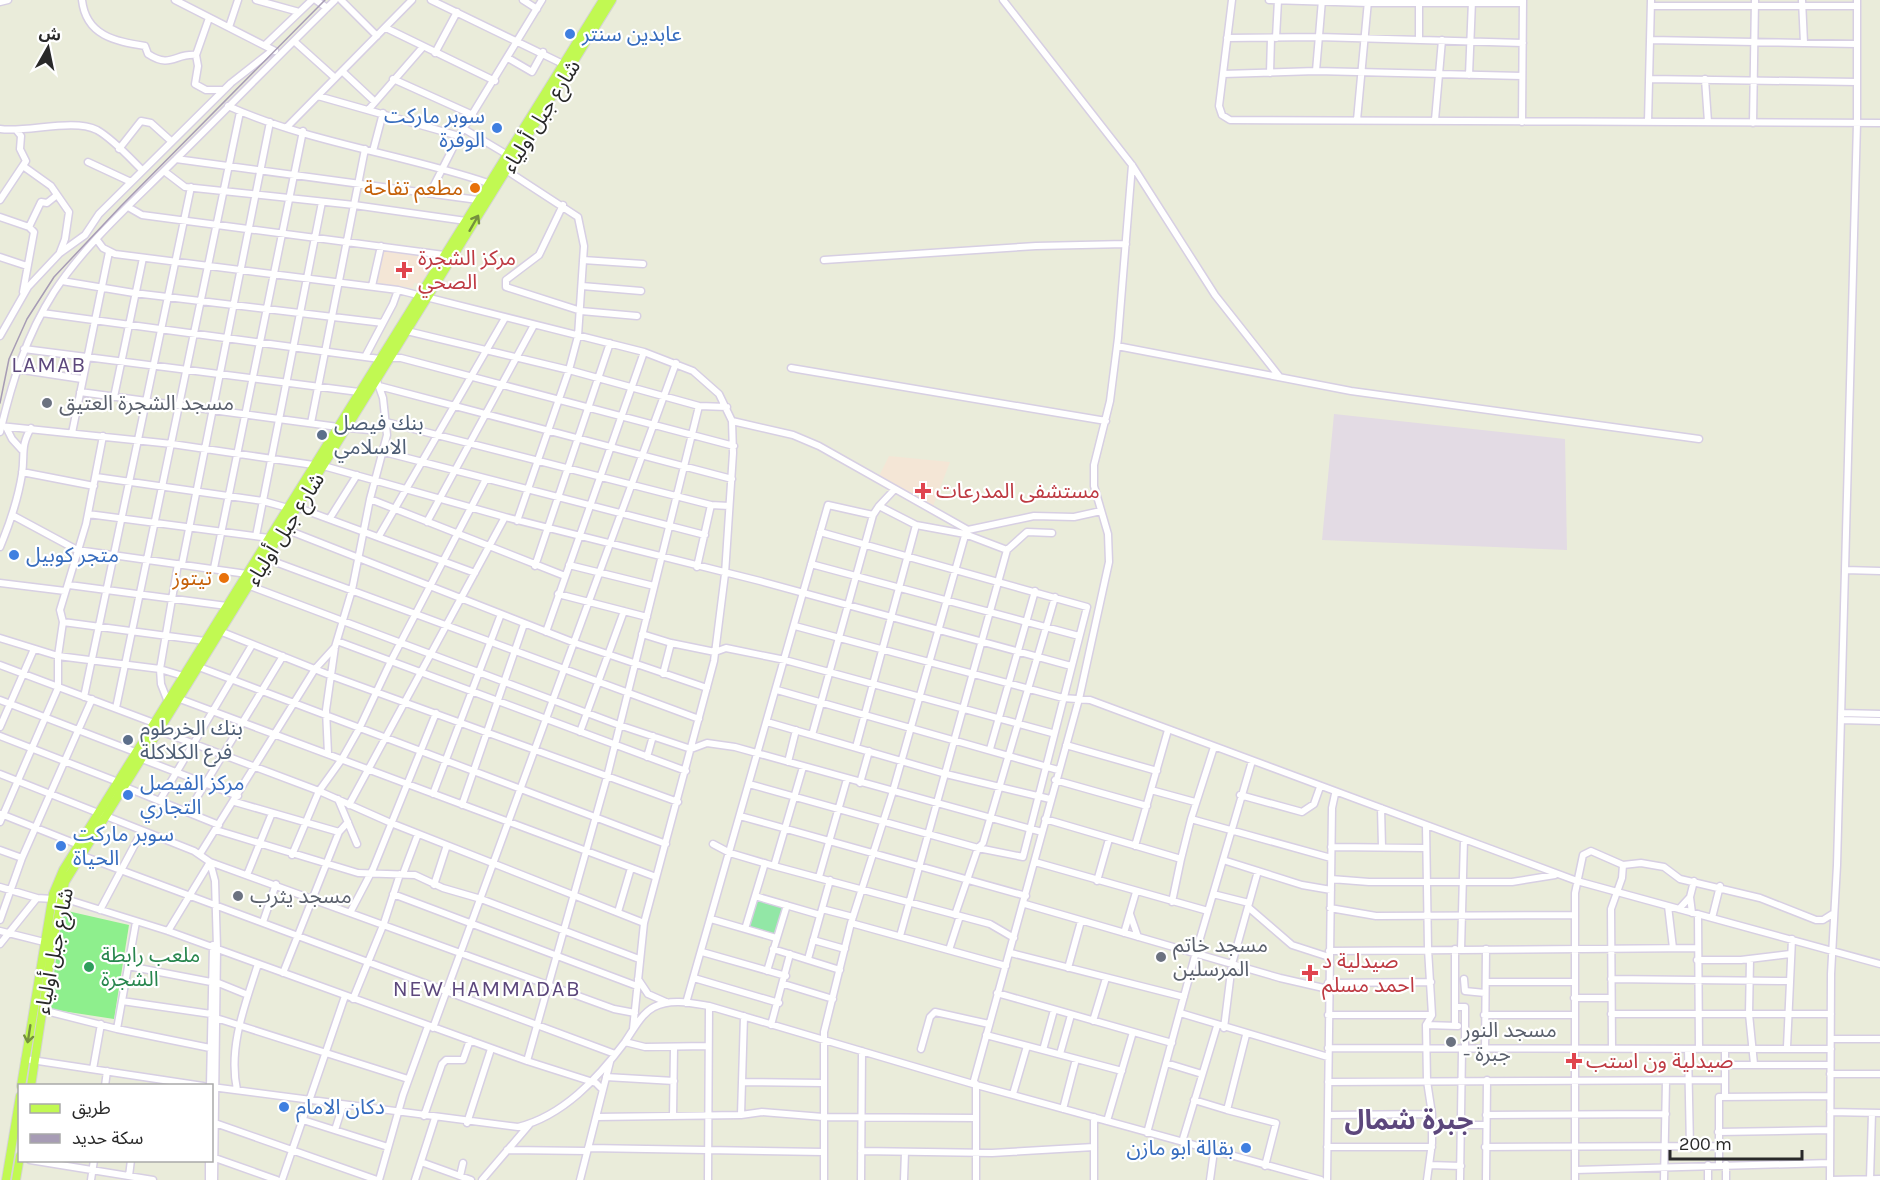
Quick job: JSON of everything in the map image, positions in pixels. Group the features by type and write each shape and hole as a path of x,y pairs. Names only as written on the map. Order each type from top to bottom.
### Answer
{"main road":[{"name":"شارع جبل أولياء","path":"31,1084 65,882 108,817 299,508 338,427 603,0"},
{"name":"شارع جبل أولياء","path":"21,1084 55,886 135,752 288,508 349,428 378,384 407,331 612,0"},
{"path":"6,1180 18,1108"},
{"path":"16,1180 18,1162"}],"street":[{"path":"0,2 8,0"},
{"path":"82,0 87,19 102,35 123,43 145,46 148,54 163,61 170,62 196,55"},
{"path":"230,27 238,0"},
{"path":"256,0 278,3 299,12"},
{"path":"265,45 312,0"},
{"path":"316,0 327,8"},
{"path":"2,428 16,369 24,349 42,313 62,281 128,207 335,0"},
{"path":"341,0 377,36"},
{"path":"287,127 412,0"},
{"path":"430,0 519,40 571,69"},
{"path":"523,0 537,9"},
{"path":"430,193 459,136 495,81 542,0"},
{"path":"1003,0 1132,165 1215,295 1279,376"},
{"path":"1232,0 1220,111 1230,120 1880,123"},
{"path":"1269,0 1523,2 1522,122"},
{"path":"1270,73 1278,0"},
{"path":"177,1 281,55"},
{"path":"1316,71 1322,1"},
{"path":"1357,120 1368,2"},
{"path":"1419,2 1419,40"},
{"path":"1469,75 1472,2"},
{"path":"1648,122 1651,3 1857,3 1857,123 1831,1014 1830,1180 1880,1179"},
{"path":"1802,3 1804,43"},
{"path":"1753,123 1755,4"},
{"path":"435,53 457,12"},
{"path":"209,18 196,55 198,66 195,84 206,90 224,90"},
{"path":"386,28 422,48 495,81"},
{"path":"1227,38 1318,37 1522,44"},
{"path":"1436,120 1442,40"},
{"path":"1650,40 1857,44"},
{"path":"294,41 334,77"},
{"path":"369,109 422,48"},
{"path":"0,336 22,296 60,253 85,235 92,222 224,90 273,50"},
{"path":"508,58 532,72 543,52"},
{"path":"342,71 374,101"},
{"path":"1223,74 1316,71 1522,76"},
{"path":"393,79 473,115"},
{"path":"1649,79 1857,82"},
{"path":"1705,79 1708,122"},
{"path":"318,96 383,112 459,136"},
{"path":"228,106 270,122 488,183"},
{"path":"116,708 240,112"},
{"path":"374,151 383,112"},
{"path":"119,149 141,121 151,123 171,141"},
{"path":"168,702 161,684 160,669 171,598 213,409 270,122"},
{"path":"0,129 16,131 28,128 92,129 142,170"},
{"path":"464,129 506,154"},
{"path":"0,200 26,161 20,149 21,136 16,131"},
{"path":"214,568 303,131"},
{"path":"311,423 365,148"},
{"path":"176,159 478,200"},
{"path":"88,162 131,182"},
{"path":"976,1180 974,1084 989,1024 1025,904 1055,780 1079,699 1109,562 1108,534 1094,486 1094,465 1106,421 1117,346 1132,165"},
{"path":"23,166 45,182 65,204 69,216 60,253"},
{"path":"506,170 579,217 583,228 581,311 578,336 569,370 517,521"},
{"path":"164,171 180,186 354,205 466,221"},
{"path":"84,697 191,187"},
{"path":"29,227 41,202 46,203 57,195"},
{"path":"256,536 322,202"},
{"path":"563,205 539,255 506,280 506,287 581,311 637,316"},
{"path":"128,207 142,215 444,255"},
{"path":"0,217 29,227 34,232 22,296"},
{"path":"97,240 109,252 143,258 175,260 398,290 644,352 676,363 711,384 727,407 732,421 734,446 725,574 715,652 692,749 644,923 633,1029"},
{"path":"824,260 1036,246 1125,244"},
{"path":"372,286 381,246"},
{"path":"72,433 95,321 99,288 109,252"},
{"path":"0,257 27,266"},
{"path":"114,397 143,258"},
{"path":"583,260 643,264"},
{"path":"62,281 134,293 383,323"},
{"path":"582,286 641,291"},
{"path":"366,356 398,290"},
{"path":"42,313 380,359"},
{"path":"0,318 9,321"},
{"path":"379,536 506,318"},
{"path":"427,522 534,325"},
{"path":"407,331 569,370 699,406 727,407"},
{"path":"535,567 610,343"},
{"path":"1117,346 1351,391 1699,439"},
{"path":"24,349 359,392"},
{"path":"546,632 644,352"},
{"path":"391,358 401,358 734,446"},
{"path":"215,1123 378,1180 408,1079 447,990 472,924 676,363"},
{"path":"791,368 1106,421"},
{"path":"16,369 82,380"},
{"path":"328,753 327,717 336,644 352,590 370,499 384,452 387,424 378,384 732,479"},
{"path":"80,392 338,427"},
{"path":"527,1062 607,777 699,406"},
{"path":"732,421 793,435 819,446 966,532 1007,550"},
{"path":"349,428 369,430 387,424 438,434 676,497 711,505 729,506"},
{"path":"2,428 31,428 139,440 319,466 505,518 579,535 1071,666"},
{"path":"2,428 22,450"},
{"path":"0,547 12,515 22,472 22,450 31,428"},
{"path":"79,845 1,817 58,688 57,656 63,622 60,614 88,514 104,436"},
{"path":"384,452 705,535"},
{"path":"22,472 94,486"},
{"path":"330,518 357,475"},
{"path":"96,477 262,501 288,508"},
{"path":"292,855 319,791 342,759 359,729 391,661 486,479"},
{"path":"812,735 873,515 894,490"},
{"path":"370,499 535,567 565,576"},
{"path":"686,1003 829,503 873,515"},
{"path":"698,567 711,505"},
{"path":"879,506 916,525 966,532 1034,516 1074,517 1101,511"},
{"path":"299,508 364,530 475,573"},
{"path":"88,514 269,538"},
{"path":"12,515 77,550 247,574"},
{"path":"349,804 505,518"},
{"path":"856,747 916,525"},
{"path":"285,529 358,560 524,624 707,688"},
{"path":"749,784 978,848 1023,857 1087,607 999,580 820,532"},
{"path":"824,1180 824,1040 832,999 861,888 884,822 966,532"},
{"path":"900,936 1007,550 1027,532 1052,533"},
{"path":"267,559 514,653 699,719"},
{"path":"811,564 1079,636"},
{"path":"569,565 654,586"},
{"path":"1845,570 1880,571"},
{"path":"0,583 108,590 227,606"},
{"path":"250,586 343,623 588,712 619,726 692,749 707,743 719,743 1042,832"},
{"path":"990,749 1035,591"},
{"path":"558,594 646,617"},
{"path":"949,950 965,880 978,848 983,843 1055,597"},
{"path":"580,732 624,611"},
{"path":"433,794 501,614"},
{"path":"63,622 205,641"},
{"path":"462,805 524,624"},
{"path":"795,626 1008,684 1063,698 1079,699 1577,881 1880,964"},
{"path":"222,632 332,676 678,802"},
{"path":"642,634 715,652 726,648 785,660 1053,733"},
{"path":"0,638 57,656 160,669 183,676"},
{"path":"663,674 671,643"},
{"path":"336,644 391,661 686,771"},
{"path":"200,854 315,669 336,644"},
{"path":"160,800 252,645"},
{"path":"0,728 34,649"},
{"path":"188,812 284,656"},
{"path":"0,665 154,723"},
{"path":"199,667 666,844"},
{"path":"777,690 1010,754 1058,770"},
{"path":"0,920 22,858 92,699"},
{"path":"180,699 213,709 243,723 656,877"},
{"path":"0,700 135,752"},
{"path":"351,911 370,874 436,713"},
{"path":"1841,716 1880,714"},
{"path":"1841,716 1880,721"},
{"path":"767,722 946,774 1050,799"},
{"path":"788,762 796,730"},
{"path":"1136,846 1168,730"},
{"path":"160,731 338,798 417,834 575,894 644,923"},
{"path":"0,736 118,782"},
{"path":"647,757 653,736"},
{"path":"1066,745 1156,771"},
{"path":"1172,902 1195,802 1214,747"},
{"path":"860,783 869,751"},
{"path":"142,759 205,783 236,799 272,813 339,832"},
{"path":"1147,1133 1240,795 1252,761"},
{"path":"774,866 803,767"},
{"path":"0,774 200,854 210,862 384,923 614,1009 635,1013"},
{"path":"819,877 847,779"},
{"path":"1055,780 1147,806"},
{"path":"125,787 188,812 218,828 259,845 357,873 415,875 434,885 481,899 639,959"},
{"path":"1240,795 1302,812 1314,804 1320,787"},
{"path":"1151,790 1195,802"},
{"path":"1327,1180 1328,986 1331,847 1335,794"},
{"path":"338,798 357,844"},
{"path":"1381,808 1382,847"},
{"path":"247,874 272,813"},
{"path":"740,816 829,843 1026,896"},
{"path":"1045,819 1181,859"},
{"path":"1191,819 1331,858"},
{"path":"282,973 339,832 348,822"},
{"path":"1426,825 1428,949 1432,1015 1426,1025 1427,1081 1432,1114 1432,1147 1427,1180"},
{"path":"100,910 142,831"},
{"path":"353,999 417,834"},
{"path":"1097,881 1109,839"},
{"path":"1455,1026 1464,839"},
{"path":"713,844 730,853 774,866 995,926 1014,938"},
{"path":"434,885 447,845"},
{"path":"1331,847 1426,848"},
{"path":"0,850 22,858"},
{"path":"1575,1180 1575,915 1577,881 1583,855 1586,852 1596,852 1623,865 1653,864 1664,867 1680,879 1720,886 1760,898 1816,920 1822,920 1834,913"},
{"path":"83,856 615,1054"},
{"path":"1223,860 1302,885 1331,890"},
{"path":"168,931 210,862"},
{"path":"210,862 215,881 216,932 212,1084"},
{"path":"1035,862 1208,911"},
{"path":"745,929 765,863"},
{"path":"1612,1048 1611,909 1623,865"},
{"path":"618,912 631,868"},
{"path":"1224,1028 1232,964 1258,871"},
{"path":"1331,879 1512,882 1557,874"},
{"path":"808,959 830,880"},
{"path":"1678,909 1690,897 1694,881"},
{"path":"263,922 276,884"},
{"path":"1712,918 1720,886"},
{"path":"0,887 37,898 62,899 168,931 527,1062 590,1082 602,1089"},
{"path":"1124,933 1136,892"},
{"path":"393,894 557,956 637,982 651,996 667,1002 709,1006 974,1084 1321,1180"},
{"path":"1213,894 1249,905 1292,945 1329,954 1428,949 1697,948"},
{"path":"755,896 852,920 1006,966"},
{"path":"1690,897 1695,913 1699,1049"},
{"path":"0,944 37,898"},
{"path":"1025,904 1232,964 1328,986 1431,982"},
{"path":"767,971 787,905"},
{"path":"1668,906 1673,948"},
{"path":"1330,908 1368,915 1575,915"},
{"path":"1129,914 1138,937"},
{"path":"711,919 777,938"},
{"path":"1068,968 1081,921"},
{"path":"117,1029 136,922"},
{"path":"0,931 44,942"},
{"path":"1787,1047 1792,939"},
{"path":"813,940 844,949"},
{"path":"773,949 840,970"},
{"path":"1485,1050 1486,949"},
{"path":"702,952 786,976"},
{"path":"1011,952 1184,997"},
{"path":"771,1025 779,1003 790,954"},
{"path":"1697,960 1750,959 1790,954"},
{"path":"1750,959 1749,1014 1754,1064"},
{"path":"237,1090 233,1061 239,1025 258,964"},
{"path":"128,966 214,982 248,995"},
{"path":"694,978 779,1003"},
{"path":"1093,1021 1106,978"},
{"path":"1464,979 1465,991 1485,993"},
{"path":"1611,980 1789,981"},
{"path":"1486,982 1574,982"},
{"path":"784,984 832,999"},
{"path":"998,993 1172,1043"},
{"path":"213,1159 279,1180 303,1120 345,996"},
{"path":"1574,998 1611,998"},
{"path":"122,1001 213,1016 408,1079"},
{"path":"213,1086 467,1123 508,1128 529,1125 558,1110 590,1082 610,1061 650,1010 667,1002"},
{"path":"708,1180 709,1006"},
{"path":"1455,1007 1465,1007 1460,1180"},
{"path":"42,1010 117,1029 210,1048"},
{"path":"1043,1050 1054,1010"},
{"path":"921,1049 930,1017 935,1012 989,1024"},
{"path":"1180,1013 1246,1035 1328,1057"},
{"path":"1611,1014 1831,1014"},
{"path":"1060,1054 1071,1015"},
{"path":"1328,1016 1432,1015"},
{"path":"1484,1015 1574,1015"},
{"path":"212,1084 210,1048 213,1016"},
{"path":"741,1115 744,1016"},
{"path":"93,1069 101,1024"},
{"path":"1426,1025 1464,1026"},
{"path":"1182,1142 1217,1026"},
{"path":"1107,1121 1133,1032"},
{"path":"986,1035 1122,1071"},
{"path":"1227,1110 1246,1035"},
{"path":"1831,1039 1880,1039"},
{"path":"424,1116 441,1064 446,1060 463,1060 470,1040"},
{"path":"625,1042 645,1047 708,1046"},
{"path":"1013,1094 1027,1046"},
{"path":"673,1116 674,1047"},
{"path":"467,1123 491,1048"},
{"path":"1328,1048 1464,1050 1831,1048"},
{"path":"1688,1049 1690,1148"},
{"path":"1725,1049 1725,1096"},
{"path":"861,1180 862,1051"},
{"path":"25,1059 190,1084"},
{"path":"1063,1109 1076,1059"},
{"path":"580,1180 610,1061"},
{"path":"1166,1063 1202,1074"},
{"path":"1724,1065 1830,1065"},
{"path":"105,1084 107,1071"},
{"path":"1830,1074 1880,1074"},
{"path":"606,1077 674,1081"},
{"path":"1486,1180 1487,1080"},
{"path":"1328,1082 1724,1080"},
{"path":"1664,1180 1666,1081"},
{"path":"742,1082 823,1083"},
{"path":"1726,1180 1719,1146 1718,1099 1725,1096 1830,1096"},
{"path":"213,1098 215,1123 213,1147"},
{"path":"1194,1101 1276,1124 1265,1166"},
{"path":"336,1130 343,1105"},
{"path":"596,1117 708,1116 762,1112 823,1117 976,1118"},
{"path":"1830,1112 1880,1113"},
{"path":"1870,1179 1872,1113"},
{"path":"1328,1115 1432,1114"},
{"path":"1485,1115 1666,1114"},
{"path":"1094,1117 1094,1180"},
{"path":"416,1180 435,1118"},
{"path":"303,1120 388,1147"},
{"path":"482,1180 529,1125"},
{"path":"1461,1125 1485,1125"},
{"path":"1718,1132 1830,1130"},
{"path":"1872,1143 1880,1143"},
{"path":"1485,1147 1575,1149 1719,1146"},
{"path":"861,1151 976,1152 1094,1147"},
{"path":"1327,1147 1432,1147"},
{"path":"507,1150 708,1149 824,1152"},
{"path":"1210,1180 1214,1151"},
{"path":"904,1180 905,1152"},
{"path":"37,1162 153,1180"},
{"path":"91,1180 94,1162"},
{"path":"129,1176 131,1162"},
{"path":"209,1180 212,1162"},
{"path":"212,1162 214,1180"},
{"path":"421,1162 471,1180"},
{"path":"460,1176 463,1163"},
{"path":"1575,1170 1723,1164 1830,1163"},
{"path":"1429,1165 1461,1166"},
{"path":"1708,1165 1708,1180"},
{"path":"1287,1172 1287,1180"}],"shaded area":[{"name":"مركز الشجرة الصحي","path":"383,249 438,257 420,284 414,283 413,288 378,283"},
{"path":"1334,414 1565,439 1567,550 1322,540"},
{"name":"مستشفى المدرعات","path":"889,456 950,462 933,506 879,476"}],"green space":[{"path":"757,899 784,907 776,935 749,927"},
{"name":"ملعب رابطة الشجرة","path":"63,910 129,925 114,1019 49,1009"}],"railway":[{"path":"0,403 9,359 27,319 54,277 325,0"}],"place":[{"name":"عابدين سنتر","path":"570,34"},
{"name":"سوبر ماركت الوفرة","path":"497,128"},
{"name":"مطعم تفاحة","path":"475,188"},
{"name":"مركز الشجرة الصحي","path":"404,270"},
{"name":"مسجد الشجرة العتيق","path":"47,403"},
{"name":"بنك فيصل الاسلامي","path":"322,435"},
{"name":"مستشفى المدرعات","path":"923,491"},
{"name":"متجر كوبيل","path":"14,555"},
{"name":"تيتوز","path":"224,578"},
{"name":"بنك الخرطوم فرع الكلاكلة","path":"128,740"},
{"name":"مركز الفيصل التجاري","path":"128,795"},
{"name":"سوبر ماركت الحياة","path":"61,846"},
{"name":"مسجد يثرب","path":"238,896"},
{"name":"مسجد خاتم المرسلين","path":"1161,957"},
{"name":"ملعب رابطة الشجرة","path":"89,967"},
{"name":"صيدلية د احمد مسلم","path":"1310,973"},
{"name":"مسجد النور - جبرة","path":"1451,1042"},
{"name":"صيدلية ون استب","path":"1574,1061"},
{"name":"دكان الامام","path":"284,1107"},
{"name":"بقالة ابو مازن","path":"1246,1148"}],"district":[{"name":"LAMAB","path":"49,365"},
{"name":"NEW HAMMADAB","path":"487,989"},
{"name":"جبرة شمال","path":"1409,1120"}]}
